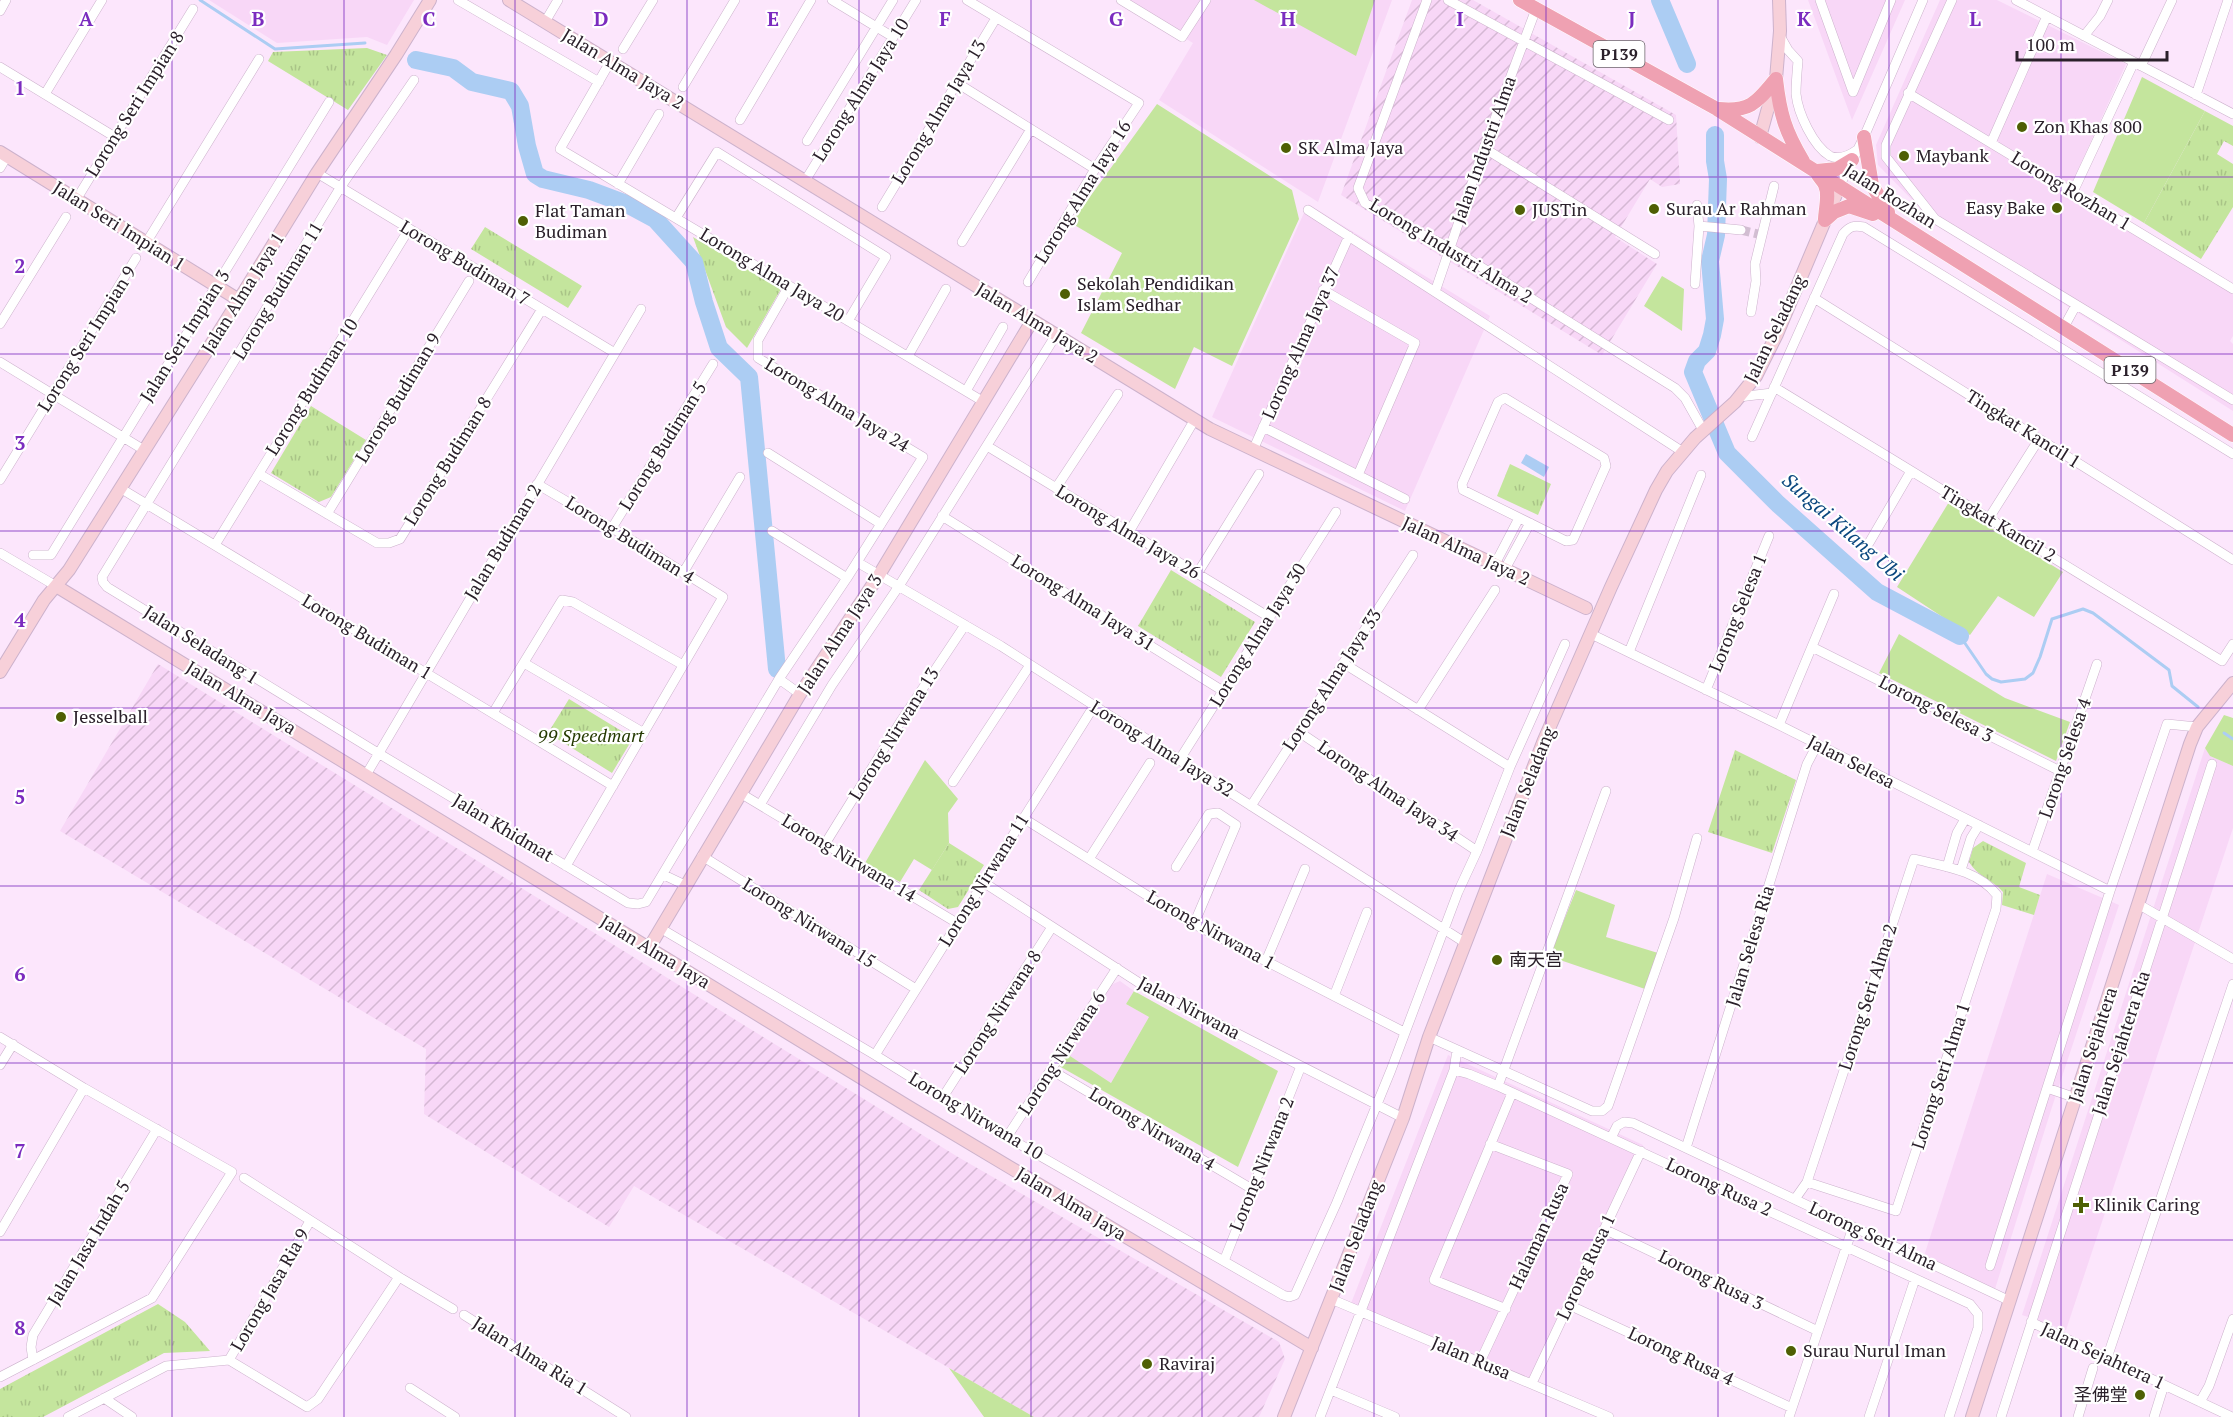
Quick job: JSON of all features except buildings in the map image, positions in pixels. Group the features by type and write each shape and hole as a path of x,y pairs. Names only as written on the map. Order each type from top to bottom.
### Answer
{"main road":[{"name":"Jalan Rozhan","path":"1520,0 1718,109 2233,435"},
{"path":"1718,109 1736,111 1751,106 1776,79"},
{"path":"1776,79 1786,133 1804,163"},
{"path":"1864,137 1872,185 1890,217"},
{"path":"1825,220 1828,195 1817,171 1837,169 1855,155"},
{"path":"1825,220 1834,212 1850,206 1890,217"}],"street":[{"path":"0,11 6,0"},
{"path":"45,94 102,0"},
{"name":"Jalan Alma Jaya 1","path":"0,672 44,600 69,570 317,172 430,0"},
{"name":"Jalan Alma Jaya 2","path":"458,0 599,82"},
{"name":"Jalan Alma Jaya 2","path":"508,0 1195,419 1253,450 1586,608"},
{"path":"545,22 558,0"},
{"path":"623,49 653,0"},
{"path":"684,87 735,0"},
{"path":"740,120 812,0"},
{"path":"832,0 893,37"},
{"name":"Lorong Alma Jaya 10","path":"807,141 893,0"},
{"name":"Lorong Alma Jaya 10","path":"805,181 916,0"},
{"path":"967,0 996,18"},
{"path":"1121,0 1182,37 1206,0"},
{"name":"Lorong Industri Alma 2","path":"1427,0 1358,188 1365,203 1402,225 1449,248 1675,388 1706,428"},
{"path":"1448,0 1669,120"},
{"path":"1760,137 1776,79 1780,36 1779,0"},
{"path":"1820,0 1853,92 1891,0"},
{"path":"1840,185 1864,137 1923,0"},
{"name":"Jalan Rozhan","path":"1952,0 1886,145 1886,157 1935,219 2233,400"},
{"path":"2016,0 2036,5 2047,16 2233,114"},
{"path":"2084,36 2100,16 2108,0"},
{"path":"2073,192 2172,0"},
{"path":"2196,95 2228,0"},
{"name":"Lorong Seri Impian 8","path":"76,200 193,9"},
{"name":"Jalan Industri Alma","path":"1435,292 1484,148 1536,9"},
{"path":"1991,143 2047,16"},
{"name":"Lorong Alma Jaya 13","path":"882,207 996,18"},
{"name":"Lorong Alma Jaya 16","path":"996,18 1139,103 1095,169 1028,282"},
{"path":"1780,36 1798,61 1796,95 1801,116 1810,134 1830,156 1838,158 1855,155"},
{"path":"146,243 259,59"},
{"path":"599,82 610,62"},
{"path":"0,67 115,137"},
{"name":"Lorong Budiman 11","path":"146,503 340,188 414,81"},
{"name":"Lorong Alma Jaya 20","path":"599,82 560,149 984,402"},
{"path":"957,83 1095,169"},
{"name":"Lorong Rozhan 1","path":"1908,93 2233,289"},
{"name":"Jalan Seri Impian 3","path":"33,555 51,555 329,102"},
{"path":"618,184 659,114"},
{"path":"962,242 1031,129"},
{"path":"1484,148 1655,254"},
{"path":"676,218 717,152 886,257 848,321"},
{"path":"0,168 4,154"},
{"name":"Jalan Seri Impian 1","path":"4,154 239,300"},
{"name":"Lorong Budiman 7","path":"317,172 340,188 615,352"},
{"name":"Jalan Seladang","path":"1284,1417 1402,1118 1464,942 1544,740 1611,587 1667,471 1706,428 1737,400 1756,376 1840,185"},
{"path":"1751,312 1756,281 1755,264 1774,186"},
{"path":"1695,284 1702,226 1698,205"},
{"path":"1308,210 1683,452"},
{"path":"0,324 66,217"},
{"path":"1702,226 1741,230"},
{"path":"1752,437 1843,234 1852,226 1864,227 2233,454"},
{"name":"Lorong Budiman 10","path":"215,545 409,229"},
{"name":"Lorong Alma Jaya 37","path":"1253,450 1348,236"},
{"name":"Lorong Seri Impian 9","path":"0,480 136,258"},
{"name":"Lorong Budiman 9","path":"327,514 469,281"},
{"name":"Lorong Alma Jaya 24","path":"789,286 758,340 758,357 923,457"},
{"path":"908,356 946,289"},
{"path":"1323,290 1415,343 1358,475"},
{"name":"Tingkat Kancil 1","path":"1814,298 2233,560"},
{"path":"2060,348 2076,305"},
{"name":"Lorong Budiman 8","path":"259,474 377,543 389,543 400,539 542,309"},
{"name":"Jalan Budiman 2","path":"366,775 641,309"},
{"name":"Jalan Alma Jaya 3","path":"649,948 800,694 879,575 1032,321"},
{"path":"966,391 1003,327"},
{"name":"Jalan Alma Jaya 3","path":"760,805 832,685 899,586 1056,335"},
{"path":"0,362 144,450"},
{"name":"Lorong Budiman 5","path":"612,528 713,364"},
{"path":"1737,400 1773,390"},
{"name":"Tingkat Kancil 2","path":"1773,390 1989,518 2222,661 2233,644"},
{"path":"1056,488 1118,394"},
{"path":"1504,398 1604,458 1606,466 1573,540 1566,541 1530,524 1463,490 1462,484 1498,402 1504,398"},
{"path":"1129,532 1195,419"},
{"path":"1263,427 1405,499"},
{"path":"1989,518 2039,439"},
{"name":"Lorong Alma Jaya 26","path":"987,446 1269,617"},
{"path":"768,453 881,524"},
{"name":"Jalan Alma Jaya 3","path":"628,903 646,902 664,875 779,679 847,578 923,457"},
{"path":"1869,543 1911,471"},
{"path":"1197,574 1259,474"},
{"path":"1629,652 1701,474"},
{"path":"683,573 740,477"},
{"name":"Lorong Budiman 4","path":"537,484 723,597 683,665"},
{"name":"Lorong Budiman 1","path":"120,488 613,786"},
{"name":"Jalan Seladang 1","path":"146,503 102,577 107,587 378,753"},
{"name":"Lorong Alma Jaya 30","path":"1180,759 1336,512"},
{"name":"Lorong Alma Jaya 31","path":"942,516 1223,691"},
{"path":"1500,567 1519,518"},
{"path":"1500,567 1530,524"},
{"path":"772,531 847,578"},
{"name":"Lorong Selesa 1","path":"1706,690 1769,536"},
{"name":"Jalan Alma Jaya","path":"0,553 909,1107 1312,1348"},
{"name":"Lorong Alma Jaya 33","path":"1251,806 1413,555"},
{"name":"Lorong Alma Jaya 32","path":"857,562 1030,665 1464,942"},
{"path":"1583,651 1587,632 1586,608 1611,587"},
{"path":"1418,710 1496,590"},
{"path":"1779,725 1834,594"},
{"path":"493,713 562,600 573,602 683,665 566,866"},
{"name":"Lorong Nirwana 13","path":"825,844 901,721 965,626"},
{"name":"Jalan Selesa","path":"1591,634 1779,725 2110,891"},
{"name":"Jalan Seladang","path":"1295,1295 1337,1202 1377,1104 1458,892 1477,851 1509,767 1565,644"},
{"name":"Lorong Selesa 3","path":"1812,647 2060,771"},
{"path":"524,663 644,733"},
{"path":"1343,663 1509,767"},
{"name":"Lorong Selesa 4","path":"2032,852 2097,664"},
{"path":"953,782 1030,665"},
{"path":"779,679 800,694"},
{"name":"Jalan Sejahtera","path":"1972,1417 2198,724 2233,683"},
{"name":"Lorong Nirwana 11","path":"875,1055 1094,706"},
{"path":"1990,1266 2110,891 2167,723 2198,724"},
{"name":"Lorong Alma Jaya 34","path":"1299,732 1477,851"},
{"name":"Jalan Selesa Ria","path":"1686,1148 1807,764 1817,745"},
{"name":"Jalan Khidmat","path":"378,753 628,903"},
{"path":"1089,860 1150,763"},
{"name":"Jalan Sejahtera Ria","path":"2031,1322 2212,764"},
{"path":"1498,1086 1606,791"},
{"name":"Lorong Nirwana 14","path":"740,793 957,923"},
{"path":"1176,867 1209,814 1218,813 1236,825 1194,924"},
{"name":"Lorong Nirwana 1","path":"1023,818 1194,924 1404,1032"},
{"path":"1947,867 1957,832 1965,819"},
{"path":"1961,870 1971,838 1978,825"},
{"path":"1429,1037 1592,1111 1602,1111 1608,1106 1612,1096 1674,918 1697,838"},
{"name":"Lorong Nirwana 15","path":"702,856 916,990"},
{"name":"Lorong Seri Alma 2","path":"1808,1182 1914,859 1961,870"},
{"path":"1266,961 1305,869"},
{"name":"Lorong Seri Alma 1","path":"1808,1182 1896,1211 1996,909 1997,895 1990,886 1961,870"},
{"path":"664,875 685,885"},
{"name":"Jalan Nirwana","path":"983,882 1144,986 1402,1118"},
{"path":"2138,904 2233,959"},
{"path":"1334,996 1367,912"},
{"name":"Lorong Nirwana 8","path":"943,1097 1053,927"},
{"name":"Lorong Nirwana 10","path":"660,928 875,1055 1007,1137 1283,1295 1289,1297 1295,1295"},
{"name":"Lorong Nirwana 6","path":"1007,1137 1117,968"},
{"path":"2107,1358 2233,984"},
{"path":"0,1036 84,1088 232,1172 152,1298 0,1377"},
{"path":"0,1065 13,1044"},
{"name":"Jalan Seladang","path":"1361,1312 1454,1070 1457,1050"},
{"name":"Lorong Nirwana 2","path":"1224,1261 1301,1066"},
{"name":"Lorong Nirwana 4","path":"1051,1070 1252,1189"},
{"name":"Lorong Rusa 2","path":"1454,1070 1498,1086 1970,1304 1978,1314 1978,1328 1948,1417"},
{"path":"0,1232 84,1088"},
{"path":"2047,1088 2076,1098"},
{"name":"Halaman Rusa","path":"1506,1309 1434,1280 1512,1093"},
{"path":"1585,1126 1592,1111"},
{"name":"Lorong Seri Alma","path":"1611,1138 1617,1126 1624,1122 1633,1123 2010,1301"},
{"name":"Jalan Jasa Indah 5","path":"33,1360 30,1347 33,1335 156,1129"},
{"name":"Halaman Rusa","path":"1480,1362 1568,1174 1490,1144"},
{"name":"Lorong Rusa 1","path":"1532,1383 1641,1151"},
{"path":"244,1178 453,1309"},
{"path":"1795,1199 1808,1182"},
{"name":"Lorong Jasa Ria 9","path":"229,1360 310,1221"},
{"path":"1791,1412 1853,1227"},
{"name":"Lorong Rusa 3","path":"1604,1229 1818,1331"},
{"path":"68,1417 166,1366 229,1360 307,1407 318,1399 399,1277"},
{"path":"1869,1417 1915,1279"},
{"name":"Jalan Rusa","path":"1331,1299 1532,1383 1592,1413 1610,1417"},
{"name":"Lorong Rusa 4","path":"1569,1305 1791,1412"},
{"path":"1320,1417 1361,1312"},
{"name":"Jalan Alma Ria 1","path":"464,1315 626,1417"},
{"path":"2200,1402 2209,1386 2233,1319"},
{"name":"Jalan Sejahtera 1","path":"2001,1417 2031,1322 2232,1417"},
{"path":"2078,1417 2094,1368"},
{"path":"2154,1417 2164,1385"},
{"path":"410,1388 455,1417"},
{"path":"1331,1390 1395,1417"},
{"path":"104,1398 132,1417"}],"shaded area":[{"path":"209,0 414,0 387,45 367,37 277,43"},
{"name":"SK Alma Jaya","path":"1122,0 1392,0 1318,202 1159,100 1193,43"},
{"path":"1412,0 1473,0 1676,115 1680,184 1662,187 1650,179 1615,237 1657,264 1602,355 1341,195"},
{"path":"1808,0 1905,0 1852,120"},
{"path":"1940,0 1997,0 2126,64 2067,194 2233,294 2233,336 2230,341 2233,344 2233,411 1933,221 1878,165 1876,145"},
{"path":"1308,204 1490,316 1405,511 1212,417"},
{"path":"158,664 958,1157 1279,1342 1285,1359 1259,1417 1034,1417 634,1186 609,1227 424,1114 426,1049 60,831"},
{"path":"2205,748 2210,756 2233,766 2233,828 2066,1330 2022,1315"},
{"path":"2047,874 2119,905 1995,1289 1924,1256"},
{"path":"1120,981 1134,991 1126,1004 1149,1017 1111,1083 1067,1054 1106,987"},
{"path":"1448,1055 1643,1145 1532,1383 1350,1306"}],"green space":[{"path":"1254,0 1375,0 1356,56"},
{"path":"367,48 387,55 348,110 268,61 273,52"},
{"path":"2142,77 2205,111 2144,223 2093,192"},
{"path":"1157,104 1292,190 1299,219 1232,366 1194,347 1175,389 1081,333 1122,253 1071,223"},
{"path":"2205,111 2233,126 2233,146 2224,141 2217,154 2233,164 2233,207 2201,259 2144,223"},
{"path":"485,227 582,286 568,308 471,249"},
{"path":"693,237 781,289 747,348 726,327"},
{"path":"1662,276 1684,289 1682,331 1644,306"},
{"path":"311,406 366,440 331,497 319,502 271,473"},
{"path":"1510,464 1551,484 1538,515 1497,496"},
{"path":"1949,502 2063,572 2034,617 1998,596 1970,635 1897,587"},
{"path":"1171,570 1255,622 1221,677 1138,626"},
{"path":"1899,634 2005,698 2070,722 2056,761 1879,673"},
{"name":"99 Speedmart","path":"569,699 633,738 612,773 548,733"},
{"path":"2224,715 2233,718 2233,766 2210,756 2205,748"},
{"path":"1735,750 1796,780 1772,853 1708,832"},
{"path":"925,760 958,799 948,813 949,843 932,870 914,859 900,882 865,863"},
{"path":"1983,841 2026,863 2019,887 2040,895 2034,915 2002,905 2003,892 1972,867 1969,862 1973,848"},
{"path":"949,843 984,865 958,907 948,909 919,890"},
{"path":"1576,890 1615,905 1606,937 1658,953 1645,989 1560,960 1557,955 1551,953"},
{"path":"1134,991 1278,1071 1238,1167 1059,1066 1067,1054 1111,1083 1149,1017 1126,1004"},
{"path":"158,1304 185,1322 210,1351 164,1353 43,1417 0,1417 0,1389"},
{"path":"949,1368 1034,1417 984,1417"}],"water":[{"path":"1526,454 1549,467 1544,477 1521,463"}],"waterway":[{"path":"200,0 275,49 365,43"},
{"name":"Sungai Kilang Ubi","path":"1660,0 1687,64"},
{"path":"416,60 453,68 472,82 511,91 520,106 535,174 543,179 589,190 629,205 655,219 694,262 719,348 749,377 777,669"},
{"name":"Sungai Kilang Ubi","path":"1715,135 1718,179 1716,235 1710,261 1715,319 1707,351 1697,361 1693,372 1727,453 1778,504 1877,592 1960,636"},
{"name":"Sungai Kilang Ubi","path":"1960,636 1986,674 1992,679 2001,682 2025,679 2033,673 2052,619 2083,609 2093,613 2169,670 2172,686 2198,707"},
{"name":"Sungai Kilang Ubi","path":"2224,733 2233,739"}],"tunnel":[{"path":"1741,230 1762,235"}],"place":[{"name":"Zon Khas 800","path":"2022,127"},
{"name":"SK Alma Jaya","path":"1286,148"},
{"name":"Maybank","path":"1904,156"},
{"name":"Easy Bake","path":"2057,208"},
{"name":"Surau Ar Rahman","path":"1654,209"},
{"name":"JUSTin","path":"1520,210"},
{"name":"Flat Taman Budiman","path":"523,221"},
{"name":"Sekolah Pendidikan Islam Sedhar","path":"1065,294"},
{"name":"Jesselball","path":"61,717"},
{"name":"南天宫","path":"1497,960"},
{"name":"Klinik Caring","path":"2081,1205"},
{"name":"Surau Nurul Iman","path":"1791,1351"},
{"name":"Raviraj","path":"1147,1364"},
{"name":"圣佛堂","path":"2140,1395"}]}
